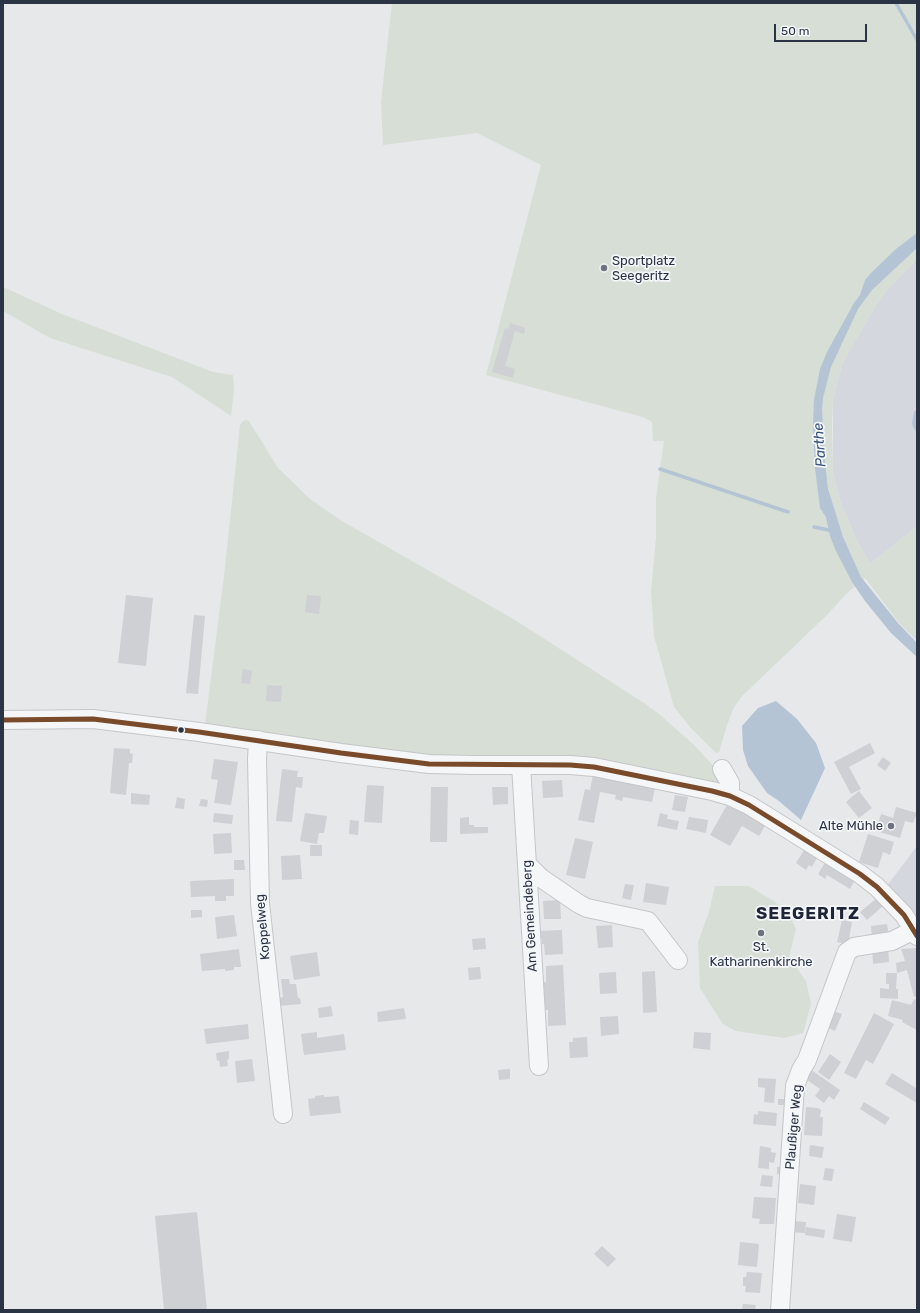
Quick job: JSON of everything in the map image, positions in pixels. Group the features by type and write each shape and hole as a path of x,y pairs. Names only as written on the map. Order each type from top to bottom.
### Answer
{"street":[{"path":"3,720 93,719 429,764 570,765 594,767 712,791 730,796 749,805 860,874 877,887 904,915 915,933"},
{"name":"Koppelweg","path":"258,740 257,759 260,903 283,1114"},
{"name":"Am Gemeindeberg","path":"521,765 539,1066"},
{"path":"722,768 730,782 730,796"},
{"path":"527,864 541,878 583,906 648,921 678,960"},
{"name":"Plaußiger Weg","path":"780,1310 795,1086 801,1070 807,1060 847,952 854,947 892,941 915,933"}],"shaded area":[{"path":"392,3 917,3 917,259 888,289 875,307 842,364 833,400 832,427 833,471 840,501 857,541 870,564 917,526 917,641 900,624 865,578 847,593 828,614 741,697 733,709 719,752 716,753 690,727 674,707 654,636 651,592 656,538 656,499 664,441 653,441 652,422 643,417 486,375 541,165 477,133 383,145 381,102"},
{"path":"917,259 917,526 870,564 857,541 840,501 833,471 833,400 842,364 875,307 888,289"},
{"path":"3,287 62,314 213,372 233,375 234,389 231,416 172,377 50,338 3,311"},
{"path":"246,420 249,421 278,468 310,499 342,521 515,620 644,703 659,714 694,745 718,771 720,782 717,784 438,759 205,725 225,568 240,425"},
{"path":"917,846 917,922 886,887"},
{"path":"715,886 749,886 775,902 789,914 796,929 789,957 806,981 811,1004 803,1033 784,1038 736,1031 723,1024 700,988 698,942 709,912"}],"water":[{"name":"Parthe","path":"917,233 917,248 872,290 858,309 831,367 823,398 822,409 824,453 828,489 843,537 861,577 898,623 917,643 917,657 891,633 865,601 852,582 836,551 830,536 826,517 820,508 815,468 813,425 814,400 820,369 827,352 860,295 865,280 896,249"},
{"path":"917,409 917,433 912,423 914,412"},
{"path":"776,701 797,719 816,743 825,768 801,820 767,793 748,766 743,750 742,726 758,708"}],"building":[{"path":"510,323 525,328 524,334 515,331 505,366 515,369 513,378 492,372 505,328 509,329"},
{"path":"126,595 153,598 146,666 118,663"},
{"path":"307,595 321,596 319,614 305,612"},
{"path":"194,615 205,616 198,694 186,693"},
{"path":"243,669 252,671 250,684 241,683"},
{"path":"267,685 282,686 281,702 266,701"},
{"path":"870,743 875,753 849,767 861,789 851,794 834,762"},
{"path":"114,748 130,749 130,753 133,754 132,763 129,763 126,795 110,793"},
{"path":"883,757 891,763 885,771 877,765"},
{"path":"214,759 238,762 231,805 214,803 218,780 211,779"},
{"path":"282,769 298,771 297,777 303,777 302,788 296,787 292,822 276,821"},
{"path":"593,775 655,788 652,802 623,797 622,801 615,799 616,795 600,792 594,823 578,820 585,789 590,790"},
{"path":"562,780 563,797 543,798 542,781"},
{"path":"367,785 384,786 382,823 364,822"},
{"path":"431,787 448,787 447,842 430,842"},
{"path":"492,787 508,787 508,804 493,805"},
{"path":"859,791 872,808 859,818 846,802"},
{"path":"131,793 150,795 149,805 131,804"},
{"path":"675,795 688,797 685,812 672,810"},
{"path":"177,797 185,799 184,809 175,808"},
{"path":"201,799 208,800 207,807 199,806"},
{"path":"728,803 766,824 759,836 742,826 730,846 710,835"},
{"name":"Alte Mühle","path":"896,807 917,813 913,823 905,821 900,838 876,831 881,814 893,818"},
{"path":"214,813 233,815 232,824 213,822"},
{"path":"305,813 327,816 324,833 319,833 317,844 300,841"},
{"path":"660,813 668,815 667,819 679,821 677,830 657,826"},
{"path":"469,817 469,825 474,825 474,827 488,827 488,833 460,834 460,818"},
{"path":"689,817 708,820 706,833 686,829"},
{"path":"350,820 359,821 358,835 349,834"},
{"path":"231,833 232,853 214,854 213,834"},
{"path":"868,834 894,842 890,855 883,852 878,868 859,862"},
{"path":"575,838 593,842 585,879 566,875"},
{"path":"310,845 322,845 322,856 310,856"},
{"path":"806,847 818,856 812,867 809,865 806,870 796,863"},
{"path":"300,855 302,879 282,880 281,856"},
{"path":"234,860 244,860 245,870 234,870"},
{"path":"826,861 855,880 850,889 827,875 825,879 818,874"},
{"path":"234,879 234,896 226,896 226,901 215,901 215,896 191,897 190,881"},
{"path":"646,883 669,887 666,905 643,902"},
{"path":"625,884 634,885 631,900 622,898"},
{"path":"877,898 884,905 867,920 860,912"},
{"path":"560,900 561,919 544,919 543,901"},
{"path":"191,910 202,910 202,917 191,918"},
{"path":"234,915 237,936 217,939 215,917"},
{"path":"842,920 852,922 848,944 837,942"},
{"path":"887,924 889,936 872,938 871,926"},
{"path":"612,925 613,947 598,948 596,926"},
{"path":"562,930 563,954 545,955 544,944 542,944 542,939 540,939 539,931"},
{"path":"485,938 486,949 473,950 472,939"},
{"path":"888,947 889,962 873,964 872,948"},
{"path":"917,948 917,996 914,997 907,970 897,973 896,963 905,961 901,949"},
{"path":"239,949 241,967 234,967 234,970 225,971 225,969 202,971 200,954"},
{"path":"317,952 320,976 294,980 290,956"},
{"path":"563,965 566,1025 548,1026 548,1010 543,1010 543,1001 545,1001 542,982 546,982 546,966"},
{"path":"480,967 481,979 469,980 468,968"},
{"path":"655,971 657,1012 643,1013 642,972"},
{"path":"616,972 617,993 600,994 599,973"},
{"path":"886,973 897,973 896,989 898,989 898,999 880,998 880,988 889,989 889,984 886,984"},
{"path":"281,979 289,979 290,984 296,984 298,998 300,998 301,1004 279,1006 279,998 283,997"},
{"path":"914,999 917,1000 917,1030 902,1022 903,1020 888,1016 892,1000 911,1005"},
{"path":"331,1006 333,1016 319,1018 318,1008"},
{"path":"404,1008 406,1019 378,1022 377,1012"},
{"path":"833,1011 842,1014 835,1031 826,1027"},
{"path":"874,1013 894,1024 873,1064 866,1060 856,1079 844,1073"},
{"path":"618,1016 619,1034 601,1036 600,1017"},
{"path":"248,1024 249,1039 206,1044 204,1029"},
{"path":"317,1032 317,1038 344,1034 346,1050 304,1055 301,1034"},
{"path":"694,1032 711,1033 710,1050 693,1048"},
{"path":"587,1037 588,1057 570,1058 569,1042 573,1042 573,1038"},
{"path":"229,1051 229,1059 227,1060 228,1066 220,1067 219,1060 217,1061 216,1053"},
{"path":"830,1054 841,1062 829,1080 818,1072"},
{"path":"252,1059 255,1081 237,1083 235,1061"},
{"path":"510,1069 510,1079 499,1080 498,1070"},
{"path":"810,1069 840,1090 834,1100 829,1096 824,1103 815,1096 820,1089 804,1078"},
{"path":"892,1073 916,1088 917,1085 917,1103 885,1084"},
{"path":"758,1078 776,1079 774,1103 764,1102 765,1088 758,1087"},
{"path":"324,1095 324,1097 339,1096 341,1113 310,1116 308,1099 315,1098 315,1096"},
{"path":"778,1099 792,1099 792,1105 778,1105"},
{"path":"864,1102 890,1118 885,1125 860,1109"},
{"path":"806,1107 818,1108 821,1110 820,1117 823,1117 822,1136 804,1135"},
{"path":"758,1111 777,1113 776,1126 753,1124 754,1114 758,1115"},
{"path":"810,1145 824,1147 822,1158 809,1156"},
{"path":"760,1146 771,1148 771,1152 776,1153 774,1163 769,1162 769,1169 758,1168"},
{"path":"777,1167 788,1168 788,1175 777,1174"},
{"path":"825,1168 834,1169 832,1181 823,1180"},
{"path":"762,1175 773,1176 772,1187 760,1186"},
{"path":"800,1184 816,1186 814,1205 798,1203"},
{"path":"754,1197 776,1198 774,1224 759,1224 760,1219 752,1218"},
{"path":"197,1212 207,1310 164,1310 155,1216"},
{"path":"837,1214 856,1217 852,1242 833,1239"},
{"path":"792,1221 806,1222 805,1233 791,1232"},
{"path":"806,1227 825,1230 824,1238 805,1235"},
{"path":"740,1242 759,1244 757,1267 738,1265"},
{"path":"602,1246 616,1259 608,1267 594,1254"},
{"path":"747,1272 762,1273 760,1293 745,1292 746,1286 743,1286 743,1277 746,1277"},
{"path":"743,1304 756,1305 755,1310 742,1310"}],"waterway":[{"path":"896,3 917,40"},
{"path":"660,469 788,512"},
{"path":"814,527 833,531"}],"transit line":[{"path":"3,720 93,719 429,764 570,765 594,767 712,791 730,796 749,805 860,874 877,887 904,915 917,936"}],"place":[{"name":"Sportplatz Seegeritz","path":"604,268"},
{"name":"Alte Mühle","path":"891,826"},
{"name":"St. Katharinenkirche","path":"761,933"}],"district":[{"name":"SEEGERITZ","path":"808,914"}]}
